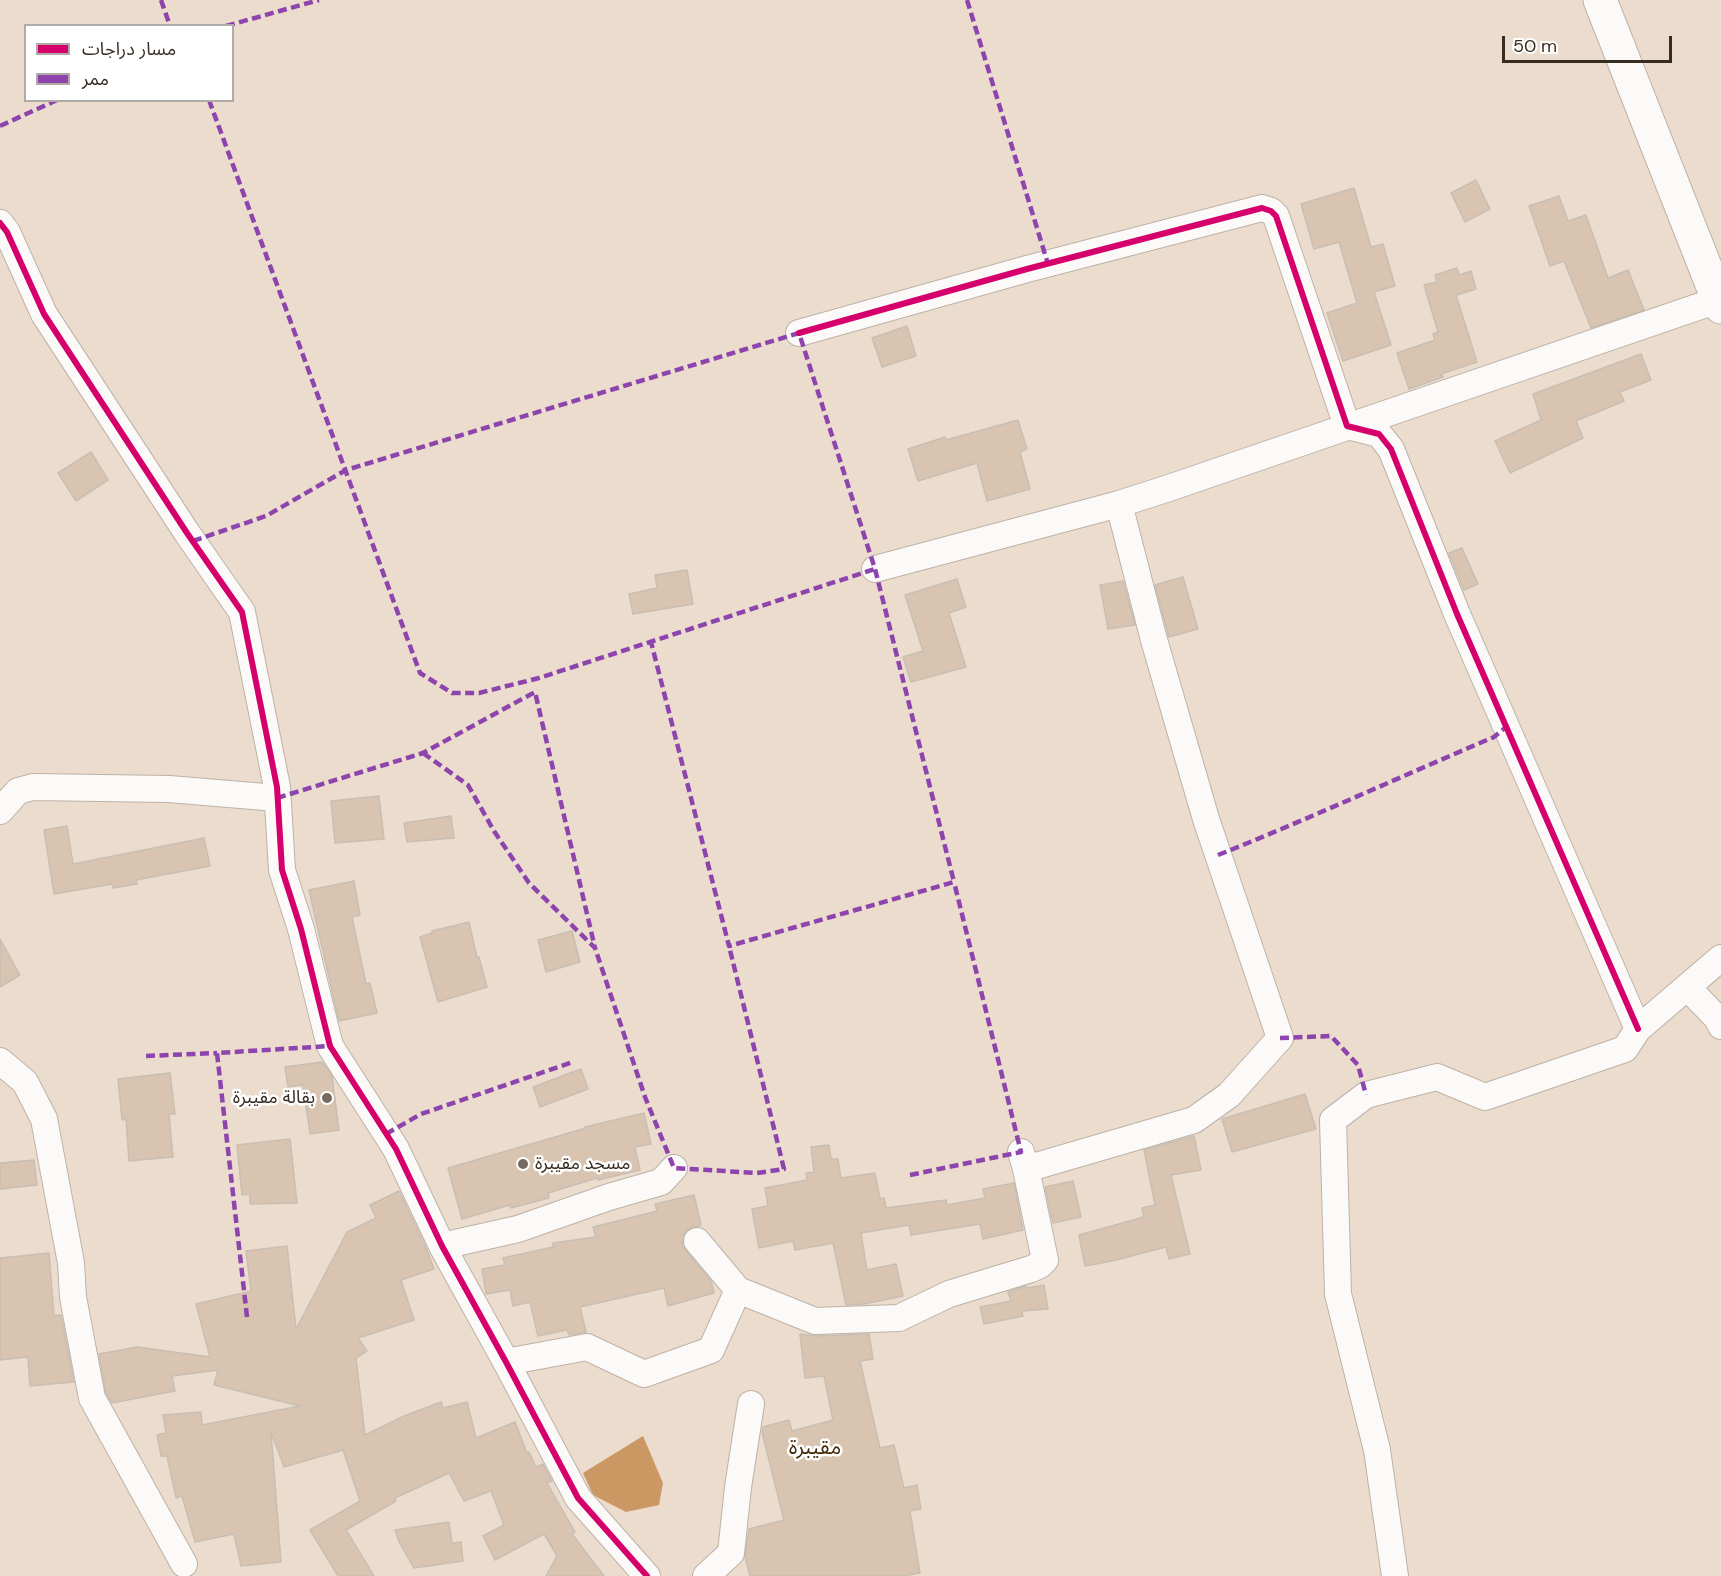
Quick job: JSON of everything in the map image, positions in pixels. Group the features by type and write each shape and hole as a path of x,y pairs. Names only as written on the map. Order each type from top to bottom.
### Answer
{"street":[{"path":"874,569 1119,504 1347,426 1719,304 1600,0"},
{"path":"799,333 1027,269 1262,208 1271,211 1276,216 1347,426"},
{"path":"0,223 8,232 44,314 187,533 242,612 278,798 282,870 301,929 330,1046 396,1149 442,1246 578,1498 647,1576"},
{"path":"1347,426 1379,434 1391,449 1457,614 1638,1029"},
{"path":"698,1241 738,1290 815,1321 899,1318 949,1294 1040,1265 1044,1260 1023,1161 1194,1120 1229,1095 1280,1038 1206,819 1154,640 1119,504"},
{"path":"2,805 18,791 33,787 169,789 278,798"},
{"path":"1395,1576 1377,1450 1338,1294 1333,1120 1366,1095 1437,1077 1485,1097 1625,1049 1638,1029 1721,958"},
{"path":"1687,987 1717,1018 1721,1026"},
{"path":"0,1061 25,1082 44,1119 92,1398 184,1564"},
{"path":"442,1246 518,1228 661,1182 675,1168"},
{"path":"506,1362 587,1347 644,1374 711,1350 738,1290"},
{"path":"706,1576 731,1553 738,1487 751,1404"}],"shaded area":[{"path":"643,1436 663,1483 659,1505 626,1512 593,1495 583,1473"}],"building":[{"path":"1476,180 1490,209 1465,222 1451,193"},
{"path":"1354,188 1371,247 1383,244 1395,286 1374,292 1391,345 1343,361 1327,313 1357,303 1339,242 1314,249 1301,204"},
{"path":"1559,196 1568,221 1586,215 1608,278 1628,270 1644,310 1591,328 1564,261 1550,266 1529,206"},
{"path":"1457,268 1459,275 1471,271 1476,289 1456,295 1477,362 1441,374 1443,377 1409,389 1397,353 1435,340 1433,334 1438,332 1424,285 1437,282 1435,275"},
{"path":"907,326 916,356 882,367 872,338"},
{"path":"1641,354 1651,380 1620,392 1624,401 1576,421 1583,438 1510,473 1495,441 1541,420 1533,394"},
{"path":"1018,420 1027,449 1020,452 1030,489 987,501 977,463 918,481 908,449 945,437 946,440"},
{"path":"91,452 108,480 76,501 58,473"},
{"path":"1462,548 1478,584 1464,590 1449,553"},
{"path":"687,570 693,604 633,614 629,594 657,588 655,575"},
{"path":"1183,577 1198,629 1169,637 1155,585"},
{"path":"957,579 966,607 949,613 966,667 911,682 903,657 923,651 905,595"},
{"path":"1123,581 1135,625 1108,629 1100,585"},
{"path":"379,796 384,839 335,843 331,801"},
{"path":"451,816 454,838 407,842 404,823"},
{"path":"67,826 73,864 204,838 210,866 136,880 137,884 113,888 112,884 54,894 44,830"},
{"path":"354,881 360,915 352,917 366,984 370,983 377,1013 339,1021 309,890"},
{"path":"469,922 477,958 479,957 487,987 438,1002 420,937 432,931"},
{"path":"572,931 580,962 546,972 538,940"},
{"path":"0,939 20,975 0,987"},
{"path":"322,1062 332,1076 339,1130 310,1134 303,1085 288,1087 285,1067"},
{"path":"581,1069 588,1089 540,1107 533,1087"},
{"path":"170,1073 175,1114 169,1114 173,1157 129,1161 126,1119 122,1120 118,1079"},
{"path":"1305,1094 1316,1129 1232,1152 1222,1119"},
{"path":"644,1113 651,1144 635,1147 640,1170 598,1180 597,1178 548,1193 549,1198 511,1208 510,1205 462,1219 448,1168 585,1127"},
{"path":"1194,1136 1201,1170 1171,1175 1190,1254 1169,1259 1166,1247 1085,1266 1079,1235 1144,1217 1142,1208 1155,1205 1144,1150"},
{"path":"290,1139 297,1203 250,1204 250,1194 242,1195 237,1145"},
{"path":"829,1145 831,1159 838,1159 841,1178 875,1173 880,1199 884,1198 886,1208 946,1200 947,1205 985,1198 983,1189 1014,1183 1023,1230 983,1239 980,1224 911,1235 909,1225 861,1233 867,1270 896,1264 903,1296 864,1304 846,1305 833,1243 795,1250 793,1241 759,1248 752,1209 768,1206 765,1188 807,1180 806,1173 814,1172 811,1147"},
{"path":"34,1160 37,1185 0,1189 0,1163"},
{"path":"1073,1181 1081,1217 1053,1223 1045,1187"},
{"path":"399,1191 434,1269 401,1280 414,1320 358,1338 367,1351 356,1358 365,1435 404,1416 441,1402 443,1408 467,1402 476,1438 515,1422 527,1453 529,1452 536,1467 543,1464 552,1481 547,1483 575,1532 572,1534 604,1576 546,1576 557,1556 544,1534 495,1560 483,1536 504,1525 491,1491 464,1501 449,1473 395,1498 396,1501 346,1530 374,1576 338,1576 310,1530 360,1501 343,1450 284,1467 271,1432 281,1562 241,1566 234,1534 195,1542 182,1496 176,1498 167,1456 161,1456 157,1435 166,1433 163,1415 201,1412 202,1425 300,1406 214,1385 218,1370 172,1376 175,1391 112,1403 106,1393 99,1354 137,1347 210,1357 196,1304 251,1291 246,1251 287,1246 296,1329 347,1232 376,1218 370,1205"},
{"path":"694,1195 701,1225 687,1230 682,1244 711,1281 714,1293 668,1306 664,1288 580,1307 586,1332 569,1335 567,1330 538,1336 530,1302 513,1306 510,1290 486,1294 482,1269 505,1265 503,1258 553,1247 553,1243 596,1237 593,1227 657,1211 655,1204"},
{"path":"49,1253 54,1316 61,1315 74,1382 30,1386 28,1357 0,1360 0,1258"},
{"path":"1044,1285 1048,1309 1022,1311 1023,1316 984,1324 980,1307 1011,1301 1008,1292 1026,1286 1027,1288"},
{"path":"800,1334 816,1336 869,1334 873,1359 860,1361 880,1448 894,1445 904,1488 917,1485 921,1509 910,1511 920,1573 904,1576 750,1576 745,1557 749,1529 784,1520 762,1432 763,1427 789,1420 792,1431 833,1420 824,1376 805,1378"},
{"path":"449,1522 452,1543 461,1542 463,1561 414,1568 395,1530"}],"marked path":[{"path":"161,0 169,24"},
{"path":"233,24 319,0"},
{"path":"967,0 1048,264"},
{"path":"0,126 53,102"},
{"path":"210,102 420,673 452,693 479,693 539,678 875,569"},
{"path":"193,541 266,516 346,470 799,333 875,569 954,882 729,946 651,642"},
{"path":"277,798 423,753 535,692 595,948"},
{"path":"1218,855 1494,737 1506,727"},
{"path":"423,753 468,785 494,831 529,883 595,948 645,1097 674,1168 757,1173 784,1169 729,946"},
{"path":"910,1175 1021,1152 954,882"},
{"path":"1280,1038 1331,1036 1358,1065 1366,1095"},
{"path":"247,1317 217,1053 330,1046"},
{"path":"146,1056 217,1053"},
{"path":"386,1134 421,1114 573,1062"}],"cycle path":[{"path":"799,333 1027,269 1262,208 1271,211 1276,216 1347,426 1379,434 1391,449 1457,614 1638,1029"},
{"path":"0,223 7,232 44,314 187,533 242,612 277,787 282,870 301,929 330,1046 396,1149 442,1246 578,1498 647,1576"}],"place":[{"name":"بقالة مقيبرة","path":"327,1098"},
{"name":"مسجد مقيبرة","path":"523,1164"}],"district":[{"name":"مقيبرة","path":"815,1448"}]}
